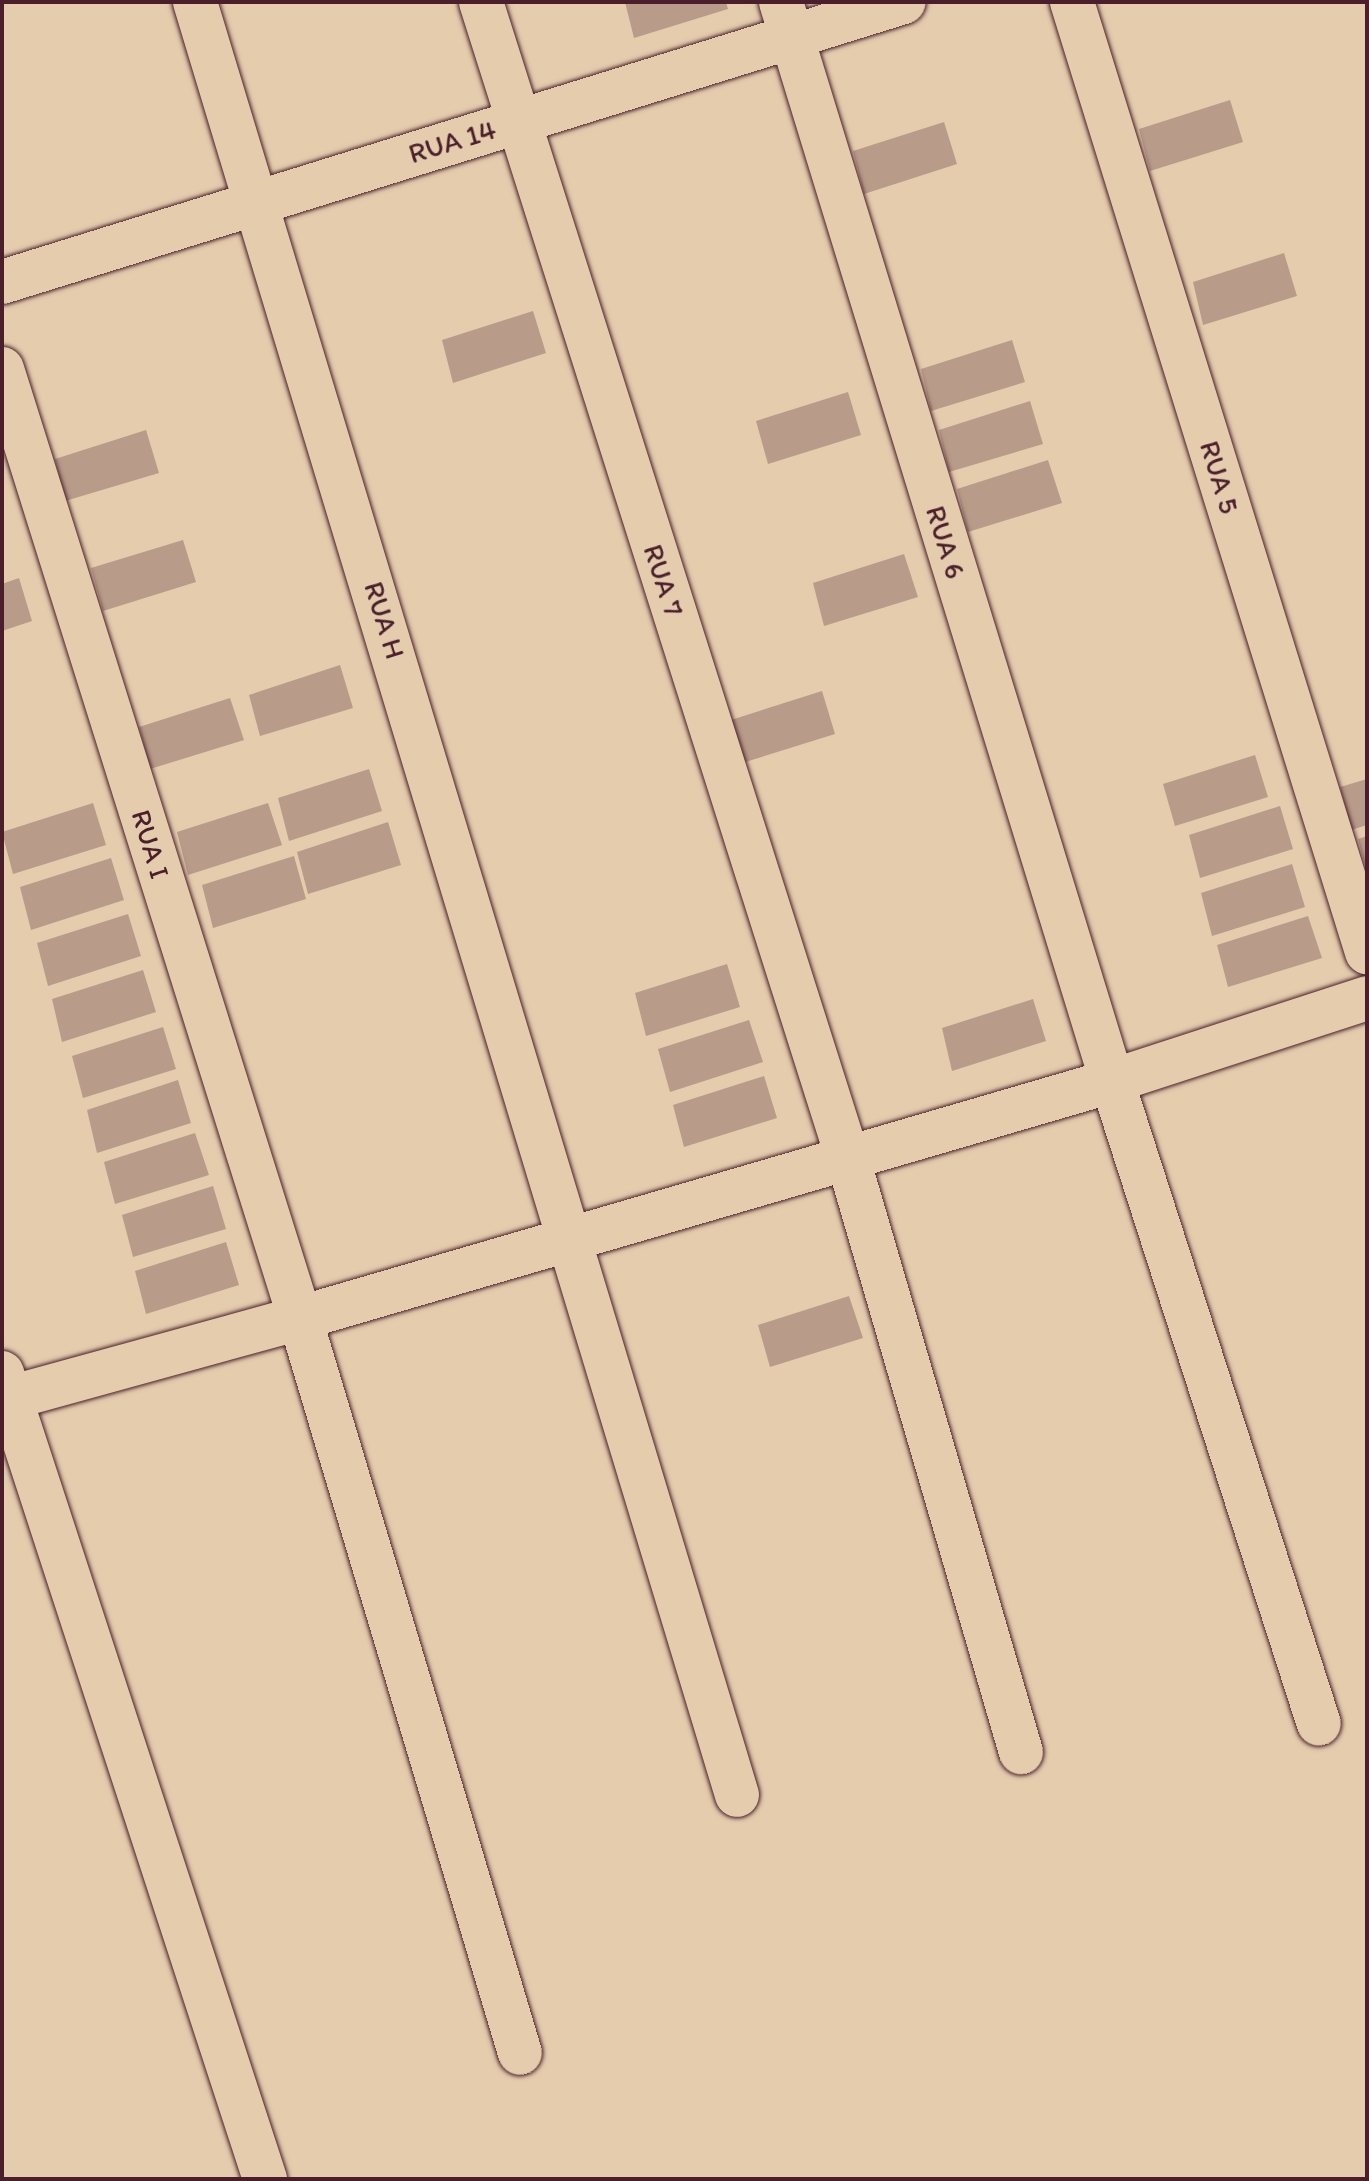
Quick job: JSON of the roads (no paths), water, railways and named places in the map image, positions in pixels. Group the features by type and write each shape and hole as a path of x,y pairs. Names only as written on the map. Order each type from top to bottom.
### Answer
{"street":[{"name":"RUA H","path":"195,2 259,201 737,1795"},
{"name":"RUA 7","path":"481,2 848,1159 1021,1752"},
{"name":"RUA 14","path":"2,282 517,120 786,19 904,2"},
{"name":"RUA 5","path":"1072,2 1367,952"},
{"name":"RUA 6","path":"786,19 1112,1081 1319,1724"},
{"name":"RUA I","path":"2,369 300,1318 520,2053"},
{"path":"265,2179 4,1390 300,1318 1112,1081 1367,998"}]}
